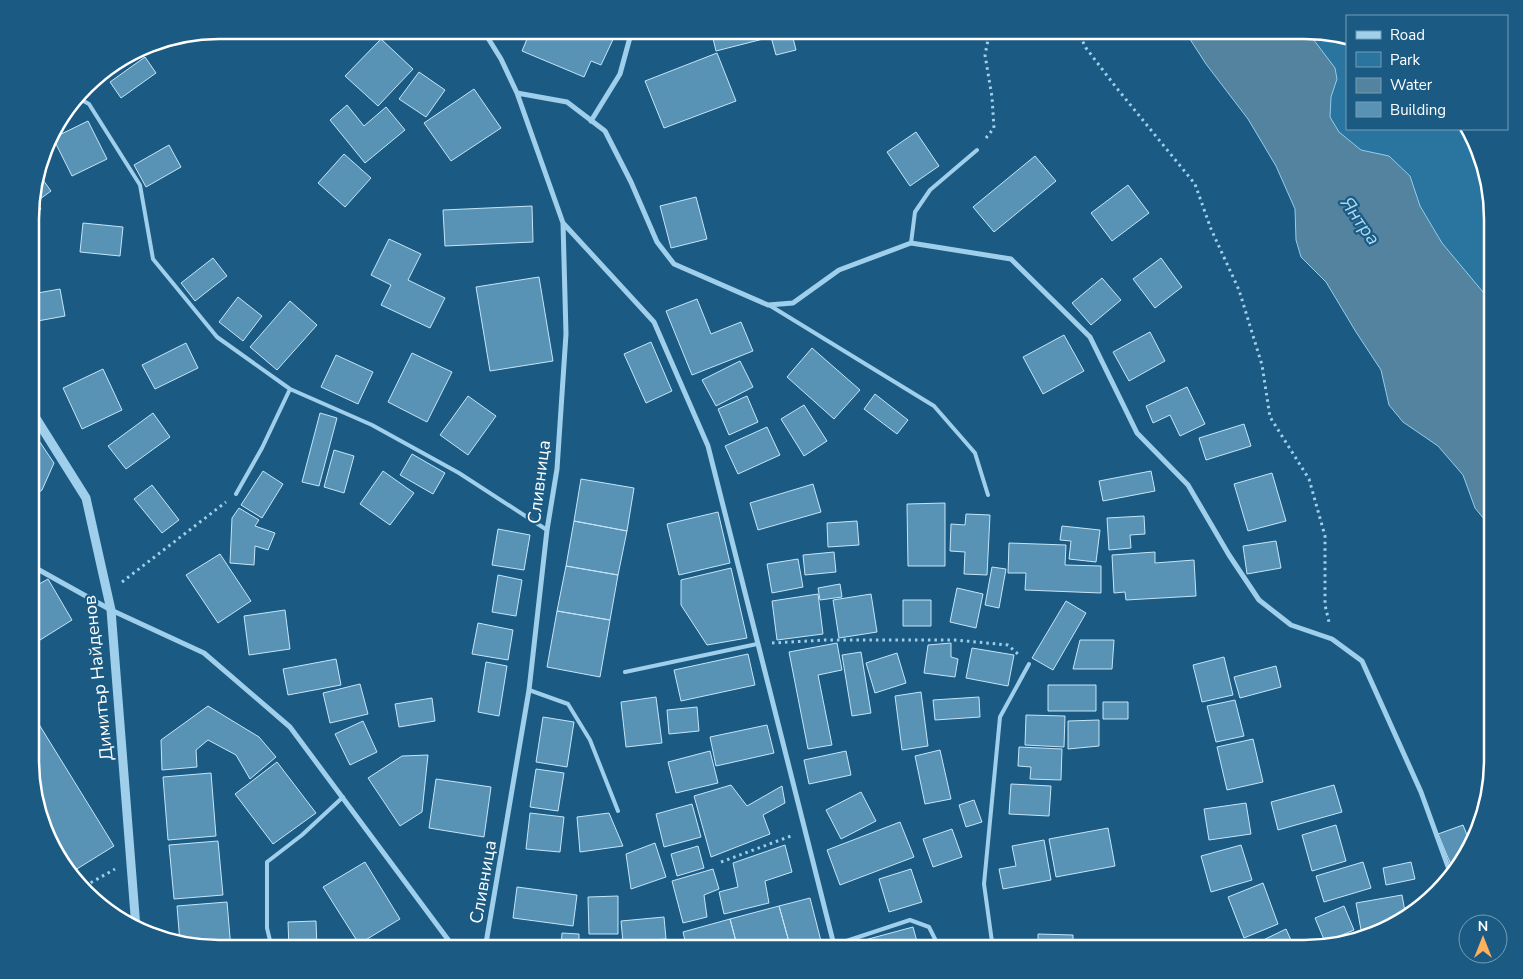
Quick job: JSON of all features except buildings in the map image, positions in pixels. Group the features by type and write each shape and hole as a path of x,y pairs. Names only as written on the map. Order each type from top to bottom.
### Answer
{"street":[{"name":"Сливница","path":"487,940 529,690 547,530 557,469 566,334 562,223 517,93 501,60 488,39"},
{"path":"591,121 620,74 630,39"},
{"path":"517,93 567,102 605,132 631,182 656,242 674,264 768,305 793,303 839,270 911,243 1011,259 1090,337 1137,434 1188,486 1229,556 1259,600 1291,625 1332,639 1362,661 1421,792 1448,868"},
{"path":"562,223 654,322 708,446 804,832 833,940"},
{"name":"Димитър Найденов","path":"39,423 86,498 108,593 111,610 135,920"},
{"path":"39,570 111,610 204,653 290,727 449,940"}],"lane":[{"path":"83,101 89,104 140,185 153,259 217,337 290,389 372,425 451,468 547,530"},
{"path":"911,243 915,212 930,190 977,150"},
{"path":"768,305 934,406 975,453 988,496"},
{"path":"236,494 262,448 290,389"},
{"path":"625,672 691,660 757,644"},
{"path":"992,940 984,884 1000,717 1029,664"},
{"path":"529,690 568,704 590,740 618,811"},
{"path":"270,940 267,928 267,862 302,835 343,797"},
{"path":"854,940 910,920 929,926 936,940"}],"path":[{"path":"977,150 994,128 992,97 985,55 988,39"},
{"path":"1082,39 1086,48 1115,86 1195,184 1211,229 1239,290 1262,365 1270,417 1309,479 1326,536 1326,605 1332,639"},
{"path":"108,593 236,494"},
{"path":"757,644 825,640 954,640 1008,645 1029,664"},
{"path":"721,862 804,832"},
{"path":"89,884 131,860"}],"green space":[{"path":"1312,39 1346,44 1346,130 1461,130 1475,161 1483,196 1484,293 1442,243 1420,206 1410,176 1389,157 1361,150 1339,132 1330,117 1331,97 1337,79"}],"water":[{"name":"Янтра","path":"1190,39 1313,39 1335,68 1337,79 1331,97 1330,117 1339,132 1361,150 1389,156 1410,176 1420,206 1442,243 1484,293 1484,519 1475,508 1463,475 1438,446 1403,422 1389,405 1381,370 1326,282 1301,257 1296,240 1295,209 1276,166 1248,119 1206,64"}]}
